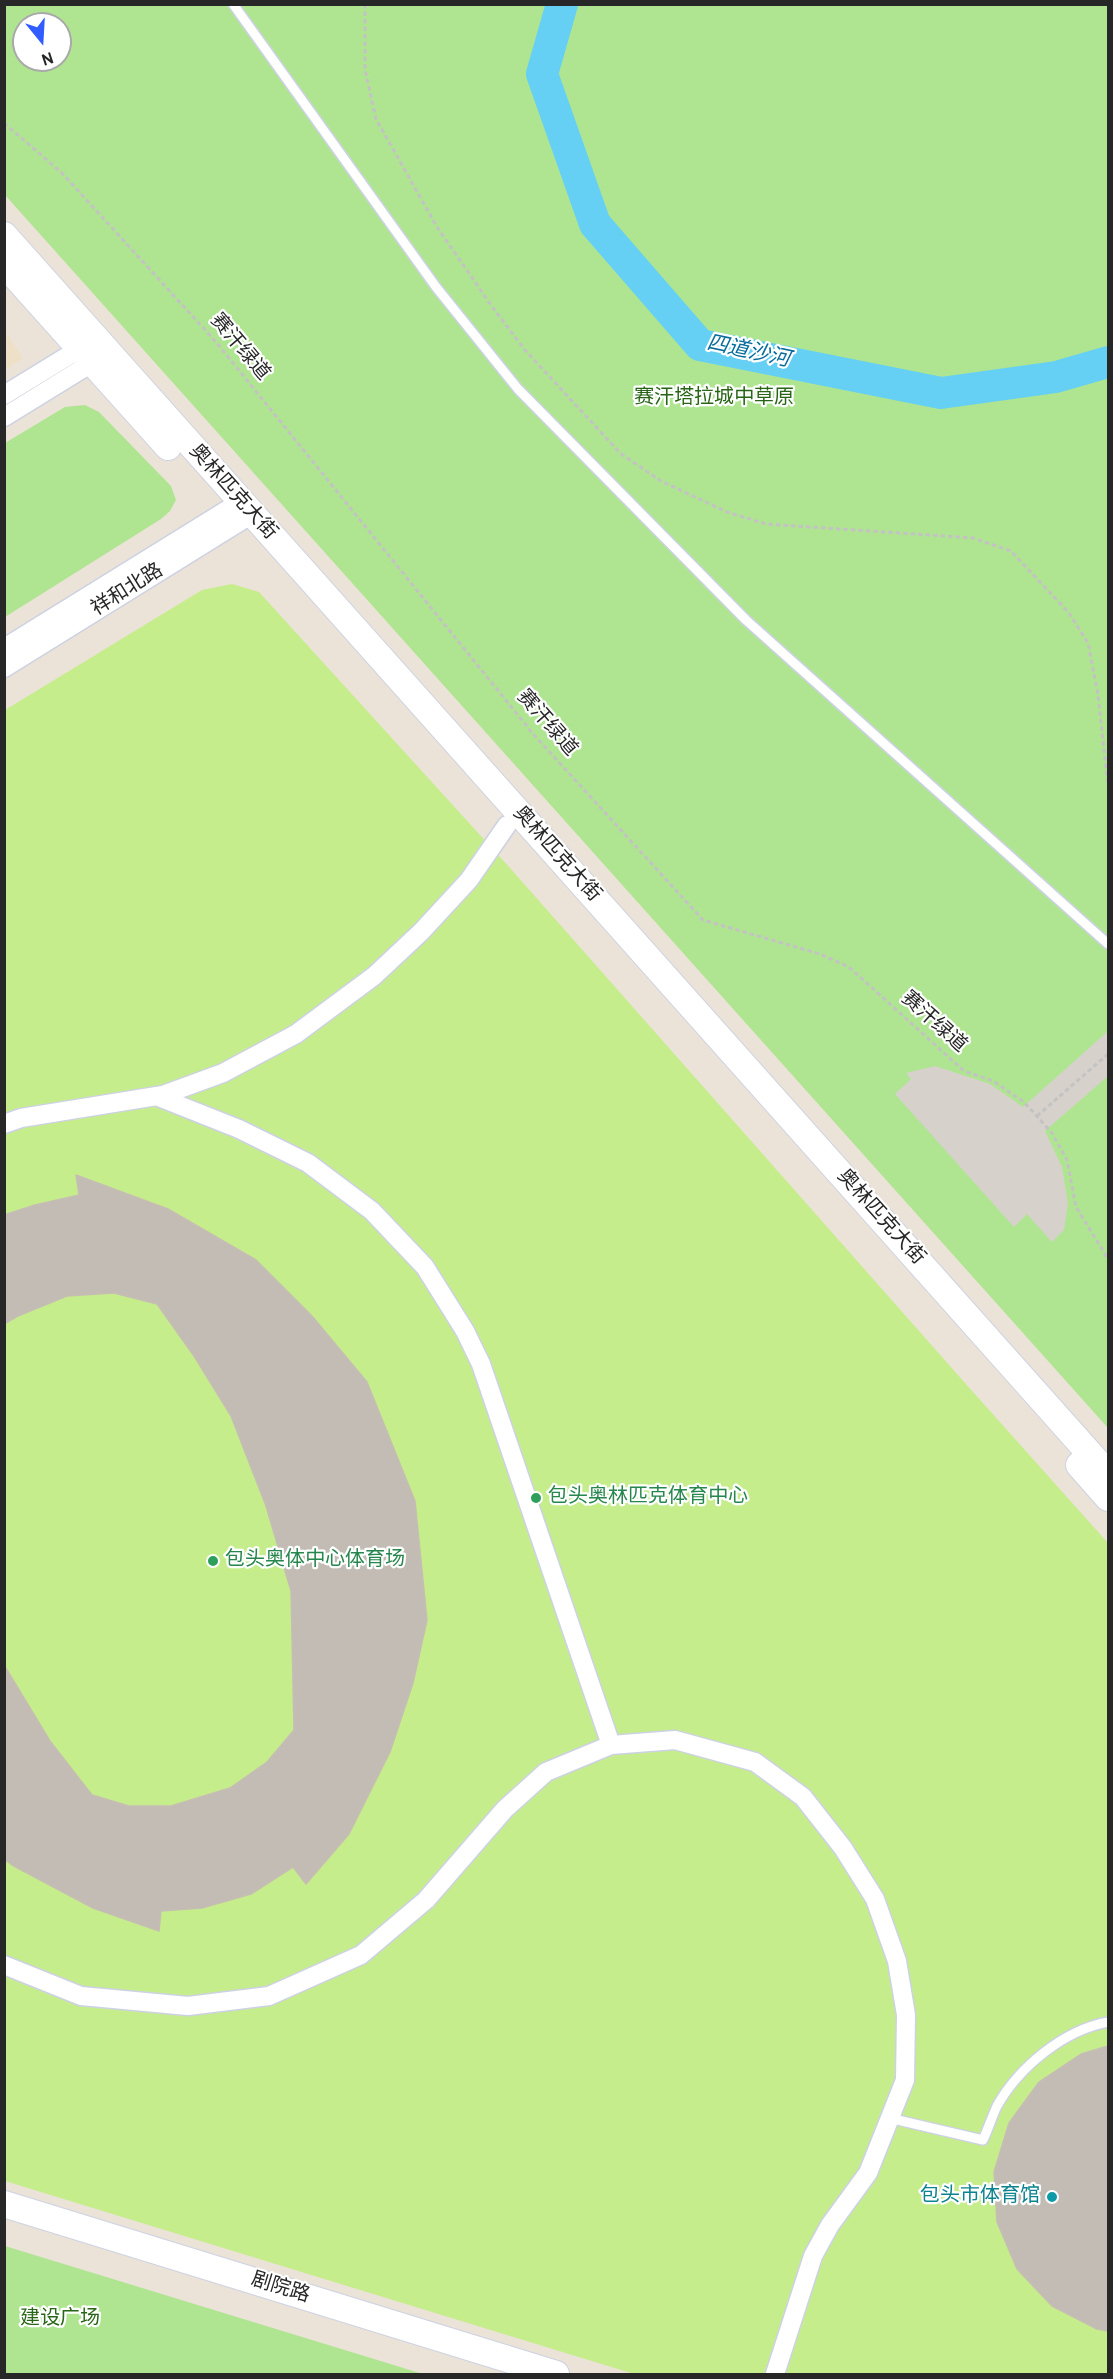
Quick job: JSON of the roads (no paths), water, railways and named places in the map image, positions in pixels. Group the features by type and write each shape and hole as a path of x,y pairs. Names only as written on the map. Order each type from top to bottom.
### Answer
{"main road":[{"name":"奥林匹克大街","path":"6,246 94,350 239,513 1108,1474"},
{"name":"奥林匹克大街","path":"239,513 507,825 1108,1498"},
{"name":"剧院路","path":"4,2204 556,2374"},
{"name":"剧院路","path":"4,2222 499,2374"}],"street":[{"path":"4,395 94,350"},
{"path":"4,417 94,350"},
{"name":"祥和北路","path":"4,648 239,513"},
{"name":"祥和北路","path":"4,668 239,513"},
{"path":"4,1124 21,1118 156,1096 223,1073 296,1034 374,975 421,932 469,880 507,825"},
{"path":"156,1096 239,1129 308,1163 372,1211 425,1267 465,1331 481,1364 611,1745"},
{"path":"4,1965 81,1996 188,2006 269,1996 361,1955 426,1900 505,1809 546,1772 611,1745 675,1740 754,1762 802,1797 843,1848 875,1899 897,1961 906,2015 905,2080 868,2173 830,2225 813,2256 775,2374"}],"lane":[{"path":"233,4 436,287 518,389 746,620 1108,944"},
{"path":"890,2118 983,2140 998,2106 1019,2076 1043,2054 1071,2036 1108,2022"}],"waterway":[{"name":"四道沙河","path":"562,4 542,74 595,224 700,345 941,393 1056,377 1108,362"}],"place":[{"name":"包头奥林匹克体育中心","path":"536,1498"},
{"name":"包头奥体中心体育场","path":"213,1561"},
{"name":"包头市体育馆","path":"1052,2197"}],"park label":[{"name":"赛汗塔拉城中草原","path":"714,399"},
{"name":"建设广场","path":"60,2320"}]}
